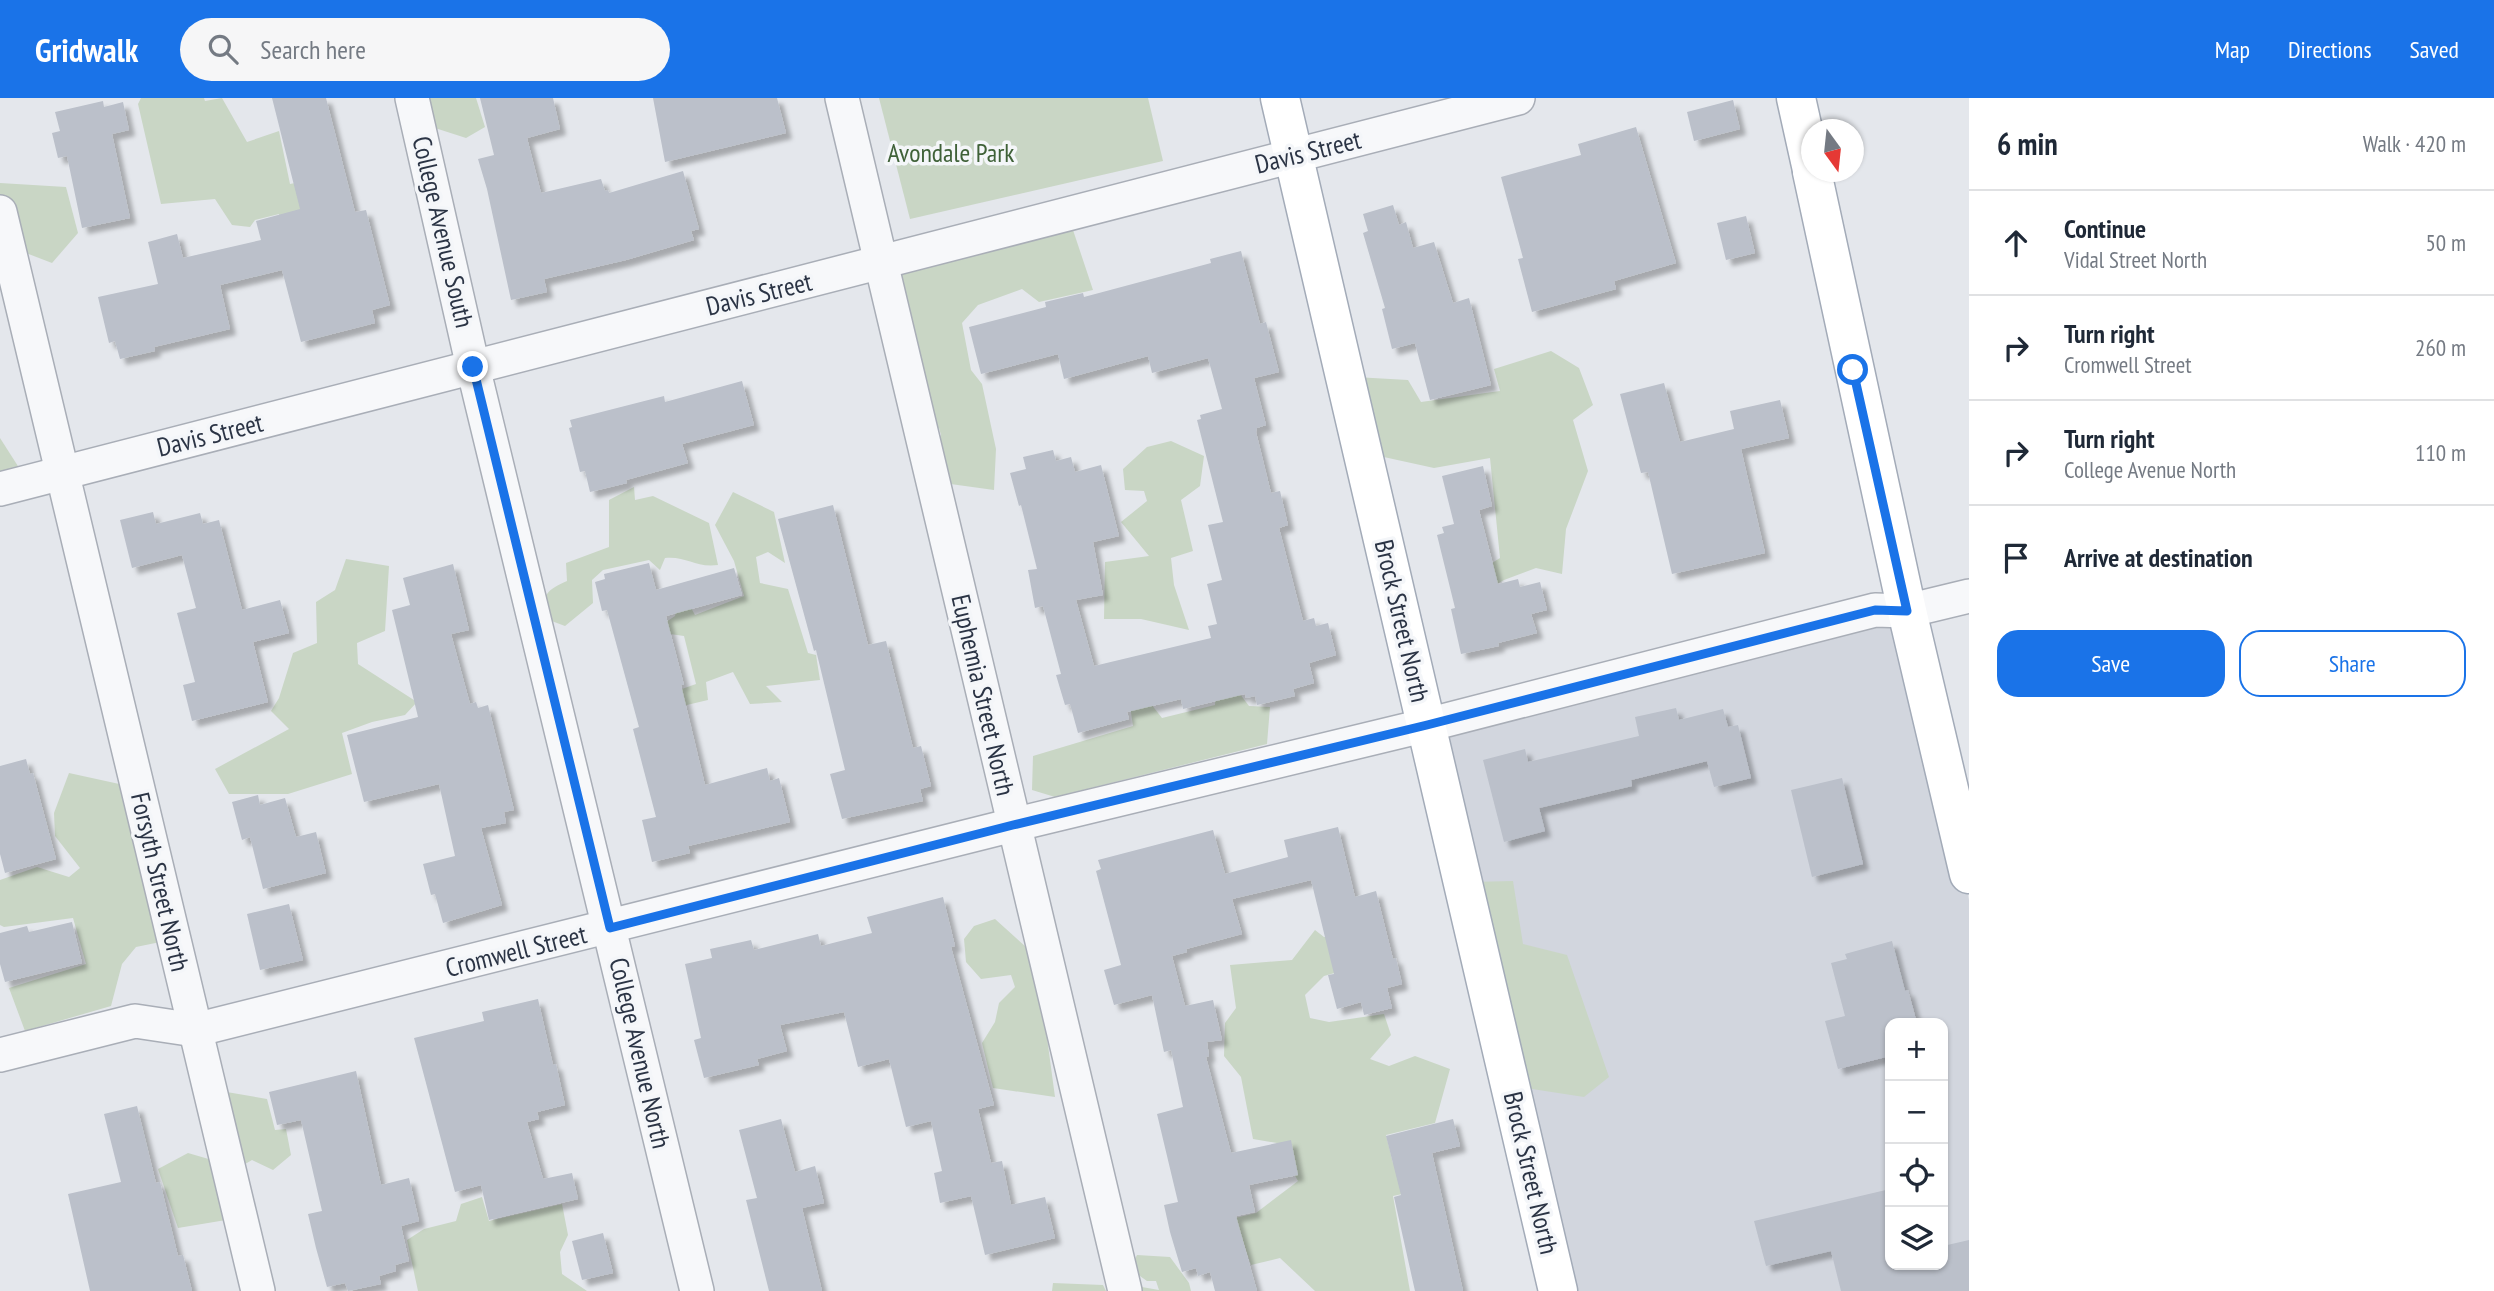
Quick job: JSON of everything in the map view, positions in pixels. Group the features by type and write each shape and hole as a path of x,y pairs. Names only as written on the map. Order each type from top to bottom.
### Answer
{"main road":[{"name":"Brock Street North","path":"1280,98 1558,1291"},
{"path":"1796,98 1801,121"},
{"path":"1814,182 1907,611 1969,874"}],"street":[{"name":"College Avenue South","path":"412,98 473,367"},
{"name":"Euphemia Street North","path":"842,98 1125,1291"},
{"name":"Davis Street","path":"0,489 1518,98"},
{"name":"Forsyth Street North","path":"0,212 258,1291"},
{"name":"College Avenue North","path":"473,367 696,1291"},
{"name":"Cromwell Street","path":"0,1055 135,1021 195,1030 1013,825 1427,725 1875,610 1907,611 1969,596"}],"shaded area":[{"path":"1902,615 1969,900 1969,1291 1566,1291 1436,731"}],"green space":[{"path":"141,98 204,98 205,101 222,98 247,142 279,131 290,184 316,179 296,228 284,231 279,214 255,220 250,227 232,225 215,199 161,204 138,104"},
{"path":"423,98 476,98 485,127 466,138 435,128"},
{"name":"Avondale Park","path":"879,98 1148,98 1163,161 910,219"},
{"path":"0,183 66,187 78,233 52,263 0,243"},
{"path":"1070,221 1093,290 1039,302 1022,289 978,305 962,323 971,370 982,384 996,449 994,490 936,482 930,449 941,435 939,428 926,430 893,269"},
{"path":"1551,351 1579,368 1593,405 1573,420 1588,471 1566,529 1562,574 1536,568 1504,580 1476,596 1476,573 1500,558 1490,458 1434,468 1370,454 1355,377 1408,380 1421,402 1500,391 1494,369"},
{"path":"0,438 23,474 0,485"},
{"path":"1171,441 1204,456 1200,486 1181,500 1193,551 1171,558 1174,585 1189,630 1141,619 1104,619 1105,562 1149,556 1121,522 1147,501 1144,491 1125,490 1123,469 1147,447"},
{"path":"634,487 635,500 653,496 709,523 718,565 665,558 660,570 649,560 603,570 592,580 593,603 565,626 541,617 547,594 567,581 566,563 609,547 609,500"},
{"path":"733,492 774,512 785,563 768,552 756,557 760,583 788,589 808,653 816,655 820,680 766,686 782,702 750,704 733,672 706,682 708,700 670,709 679,690 696,684 684,636 663,633 660,626 675,616 679,596 685,597 695,615 744,596 734,561 715,525"},
{"path":"346,559 389,566 385,631 357,643 358,664 417,702 405,715 372,722 342,733 352,774 288,794 229,794 215,769 289,729 271,711 279,698 293,653 317,643 316,602 335,590"},
{"path":"1216,662 1249,706 1270,707 1267,744 1055,797 1032,790 1033,756 1133,726 1128,692 1137,686 1162,718 1215,705"},
{"path":"69,773 133,787 170,940 136,947 122,964 111,1006 25,1031 9,988 86,964 73,918 4,927 0,925 0,880 37,867 69,877 80,868 55,836 54,813"},
{"path":"1513,881 1523,944 1567,955 1609,1077 1584,1097 1520,1087 1471,882"},
{"path":"995,919 1036,956 1055,1097 993,1088 982,1043 995,1022 999,1003 1015,987 1011,975 981,979 966,962 964,939 974,926"},
{"path":"1315,930 1324,937 1342,936 1352,968 1324,976 1305,995 1310,1018 1329,1022 1384,1014 1391,1035 1370,1059 1389,1066 1415,1056 1450,1069 1435,1123 1386,1135 1393,1163 1422,1161 1434,1187 1393,1196 1410,1291 1315,1291 1280,1258 1251,1265 1235,1218 1256,1213 1298,1181 1277,1143 1253,1139 1241,1077 1224,1056 1225,1023 1236,1008 1230,965 1292,960"},
{"path":"215,1090 267,1099 275,1130 286,1129 291,1155 273,1170 252,1160 240,1167 232,1219 178,1228 158,1169 188,1153 212,1160"},
{"path":"482,1197 489,1221 562,1204 568,1235 560,1252 562,1274 587,1291 418,1291 407,1240 424,1229 456,1221 461,1204"},
{"path":"1137,1255 1170,1257 1189,1283 1191,1291 1116,1291 1136,1286 1159,1290 1156,1281 1147,1281 1130,1269"},
{"path":"1053,1283 1103,1285 1106,1291 1052,1291"}],"building":[{"path":"272,98 326,98 355,212 366,210 390,305 372,310 375,323 301,342 282,270 220,285 230,329 154,347 155,351 120,359 115,341 109,343 98,297 158,284 148,242 177,234 183,258 261,240 256,221 300,209"},
{"path":"480,98 553,98 560,129 527,138 541,193 601,179 605,191 608,190 609,193 683,171 699,229 691,231 694,240 626,260 544,279 547,292 511,300 478,159 494,155"},
{"path":"653,98 777,98 786,133 665,162"},
{"path":"1733,100 1740,129 1694,141 1687,112"},
{"path":"103,101 104,107 123,102 129,130 112,134 130,218 82,228 67,156 58,158 52,133 60,131 55,112"},
{"path":"1636,127 1676,263 1614,281 1616,289 1532,312 1518,259 1523,258 1501,177 1581,155 1578,144"},
{"path":"1393,205 1399,225 1406,222 1413,248 1434,242 1453,303 1469,298 1491,385 1430,400 1415,343 1392,349 1382,309 1385,308 1363,233 1368,231 1363,214"},
{"path":"1746,216 1755,253 1726,260 1717,223"},
{"path":"1241,251 1260,324 1266,322 1279,372 1254,378 1266,425 1257,428 1256,432 1271,493 1280,491 1288,525 1279,528 1303,621 1314,618 1316,626 1328,623 1336,655 1309,663 1314,683 1293,689 1295,696 1257,705 1255,696 1246,698 1245,694 1183,709 1181,699 1127,712 1129,719 1078,733 1070,704 1065,705 1056,675 1061,674 1043,606 1035,608 1028,570 1037,569 1010,473 1026,469 1023,457 1053,450 1056,461 1071,457 1075,472 1101,465 1119,536 1093,542 1103,595 1076,600 1094,666 1211,638 1208,626 1217,624 1207,584 1222,580 1208,525 1223,522 1197,420 1201,419 1200,415 1222,409 1208,358 1152,373 1148,356 1064,379 1058,354 981,374 969,327 1046,307 1045,302 1083,293 1084,297 1211,263 1210,259"},
{"path":"742,381 754,425 682,444 688,463 590,492 585,471 580,472 569,428 572,427 570,420 664,396 665,402"},
{"path":"1664,383 1680,442 1734,429 1730,411 1780,400 1789,438 1741,449 1765,553 1672,574 1648,472 1641,473 1620,394"},
{"path":"1483,466 1492,506 1479,510 1498,584 1518,579 1520,587 1540,582 1547,610 1531,614 1537,633 1498,643 1499,646 1461,654 1451,609 1455,608 1437,535 1444,533 1442,527 1454,524 1442,476"},
{"path":"833,505 868,645 886,641 913,748 921,746 931,786 920,789 923,801 842,819 830,774 845,770 816,650 814,651 778,519"},
{"path":"153,512 156,524 200,513 203,524 219,520 242,610 280,600 289,633 253,642 268,702 192,721 183,685 195,682 177,613 196,608 182,555 132,568 120,520"},
{"path":"649,563 656,590 734,568 742,595 666,616 684,685 681,685 705,785 767,768 770,781 779,778 790,822 688,846 690,853 652,862 642,820 656,817 633,729 639,727 607,610 602,611 595,582 605,579 604,574"},
{"path":"453,564 469,630 451,634 470,704 476,702 478,708 488,705 514,810 504,812 506,823 481,828 502,905 443,923 435,894 431,895 423,864 455,856 439,784 364,802 347,735 418,717 392,610 410,605 403,578"},
{"path":"1676,708 1679,720 1723,709 1728,727 1738,725 1751,778 1714,787 1707,761 1631,780 1632,786 1539,808 1545,831 1504,842 1483,760 1525,749 1528,762 1639,736 1635,717"},
{"path":"26,759 30,774 33,773 56,859 5,873 0,854 0,766"},
{"path":"1842,778 1863,864 1812,877 1791,790"},
{"path":"258,795 260,805 285,798 296,837 316,832 326,873 263,889 250,837 242,840 232,802"},
{"path":"1338,827 1355,897 1376,891 1393,959 1396,958 1402,984 1387,988 1392,1008 1364,1015 1361,1002 1337,1009 1328,975 1334,974 1311,880 1232,899 1242,934 1186,949 1187,952 1172,956 1185,1006 1213,1000 1222,1040 1207,1042 1209,1056 1206,1057 1231,1153 1291,1140 1298,1175 1249,1185 1255,1212 1236,1216 1257,1291 1215,1291 1210,1272 1198,1276 1196,1268 1182,1272 1170,1232 1164,1205 1178,1202 1157,1114 1183,1107 1171,1050 1164,1052 1152,995 1114,1005 1104,970 1121,965 1096,871 1101,869 1098,860 1213,830 1225,874 1288,857 1284,840"},
{"path":"943,897 955,946 951,947 994,1105 978,1109 991,1163 1002,1161 1011,1205 1045,1197 1055,1238 985,1255 971,1196 940,1203 934,1173 942,1171 931,1121 906,1127 889,1059 858,1067 844,1012 780,1025 787,1051 757,1059 759,1065 704,1078 694,1040 701,1038 685,964 712,958 710,949 751,940 754,950 818,934 821,946 872,933 867,917"},
{"path":"289,904 303,960 260,970 247,914"},
{"path":"72,922 82,963 5,982 0,964 0,933 27,926 29,932"},
{"path":"1892,941 1905,991 1908,990 1916,1018 1885,1018 1885,1057 1838,1069 1825,1021 1845,1016 1831,963 1847,959 1845,954"},
{"path":"538,999 565,1105 537,1112 539,1119 527,1122 543,1179 572,1173 578,1199 489,1220 481,1185 455,1192 414,1038 484,1021 482,1012"},
{"path":"356,1071 381,1185 409,1178 419,1221 401,1226 409,1261 395,1265 396,1271 379,1276 381,1284 348,1291 345,1283 327,1287 316,1248 308,1214 322,1211 301,1120 277,1125 269,1092"},
{"path":"137,1106 156,1183 160,1182 178,1256 183,1255 192,1291 90,1291 68,1194 121,1182 104,1114"},
{"path":"781,1119 795,1172 815,1166 824,1203 802,1208 822,1291 769,1291 746,1200 757,1198 739,1130"},
{"path":"1453,1119 1460,1146 1432,1153 1463,1291 1415,1291 1394,1197 1401,1195 1386,1136"},
{"path":"1885,1190 1885,1270 1948,1270 1948,1245 1969,1240 1969,1291 1841,1291 1831,1251 1766,1266 1754,1221"},
{"path":"603,1233 613,1273 582,1280 572,1241"}],"route":[{"path":"473,367 610,928 1013,825 1427,725 1875,610 1907,611 1853,370"}]}
